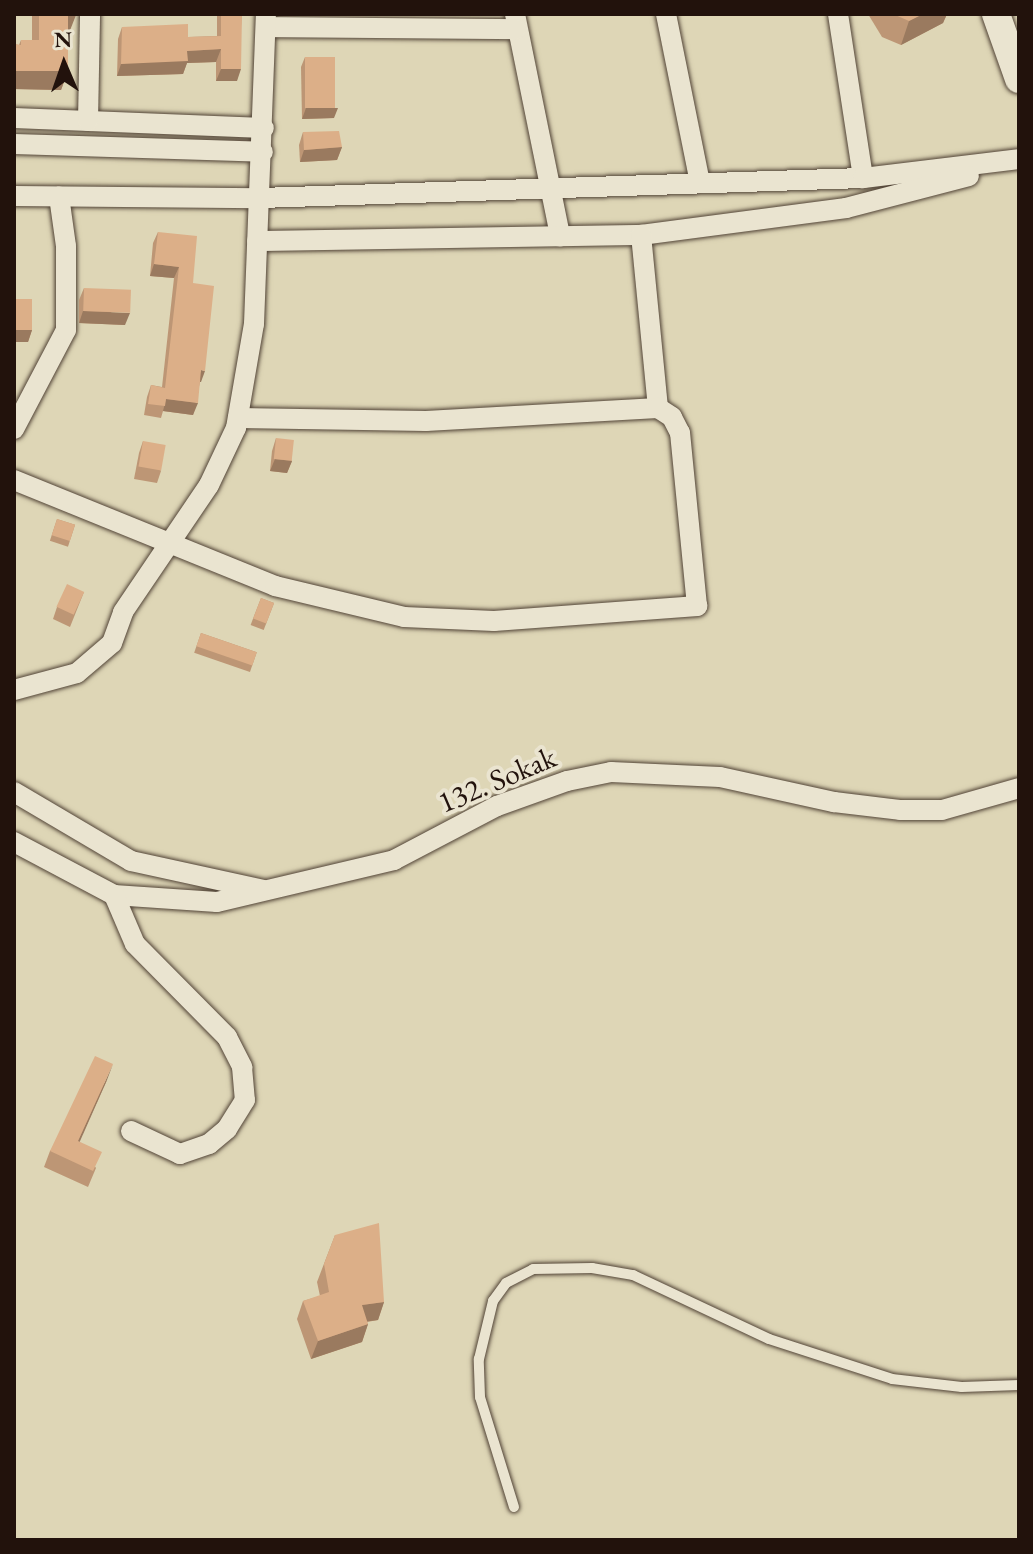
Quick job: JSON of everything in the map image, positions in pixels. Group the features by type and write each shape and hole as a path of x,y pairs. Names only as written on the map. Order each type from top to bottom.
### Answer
{"main road":[{"path":"996,14 1019,79"}],"street":[{"path":"88,121 90,14"},
{"path":"666,14 700,183"},
{"path":"838,14 863,178"},
{"path":"14,690 77,673 100,657 112,643 123,612 171,546 209,485 238,418 254,324 266,21 516,21 560,236"},
{"path":"14,118 264,128"},
{"path":"14,144 263,152"},
{"path":"14,196 260,198 863,178 1019,161"},
{"path":"257,241 641,235 846,208 1019,161"},
{"path":"14,429 66,330 66,246 59,196"},
{"path":"641,235 658,408"},
{"path":"14,480 275,586 432,621 697,606 680,433 672,417 658,408 426,421 238,418"},
{"name":"132. Sokak","path":"14,842 114,895 217,902 276,891 394,860 497,806 567,781 611,772 720,777 834,802 900,810 942,810 1019,788"},
{"path":"14,792 131,861 276,891"},
{"path":"114,895 135,944 227,1037 242,1067 245,1100 227,1129 209,1144 180,1154 131,1131"}],"lane":[{"path":"514,1507 480,1397 479,1359 493,1301 506,1283 533,1269 592,1268 633,1275 769,1339 892,1379 962,1387 1019,1385"}],"building":[{"path":"39,14 76,14 68,15 68,71 14,71 14,44 21,45 21,40 39,40"},
{"path":"221,14 242,14 241,69 221,69 221,49 187,51 188,61 121,64 122,27 188,24 188,37 221,36"},
{"path":"893,14 923,14 909,21"},
{"path":"305,57 335,57 335,108 305,108"},
{"path":"339,131 342,147 304,150 303,132"},
{"path":"158,232 197,236 193,283 214,286 205,371 201,370 198,403 166,399 165,406 148,404 151,385 165,388 179,267 154,264"},
{"path":"84,288 131,290 130,313 83,311"},
{"path":"15,299 32,299 32,330 15,330"},
{"path":"276,438 294,440 292,461 274,459"},
{"path":"143,441 166,445 161,471 138,467"},
{"path":"57,519 75,525 70,541 52,535"},
{"path":"67,584 84,592 74,615 56,607"},
{"path":"261,598 274,603 266,624 253,619"},
{"path":"201,633 257,652 252,665 196,646"},
{"path":"95,1056 113,1064 78,1141 102,1152 93,1171 50,1151"},
{"path":"379,1223 384,1302 362,1305 368,1324 318,1341 303,1301 329,1292 324,1264 335,1235"}]}
